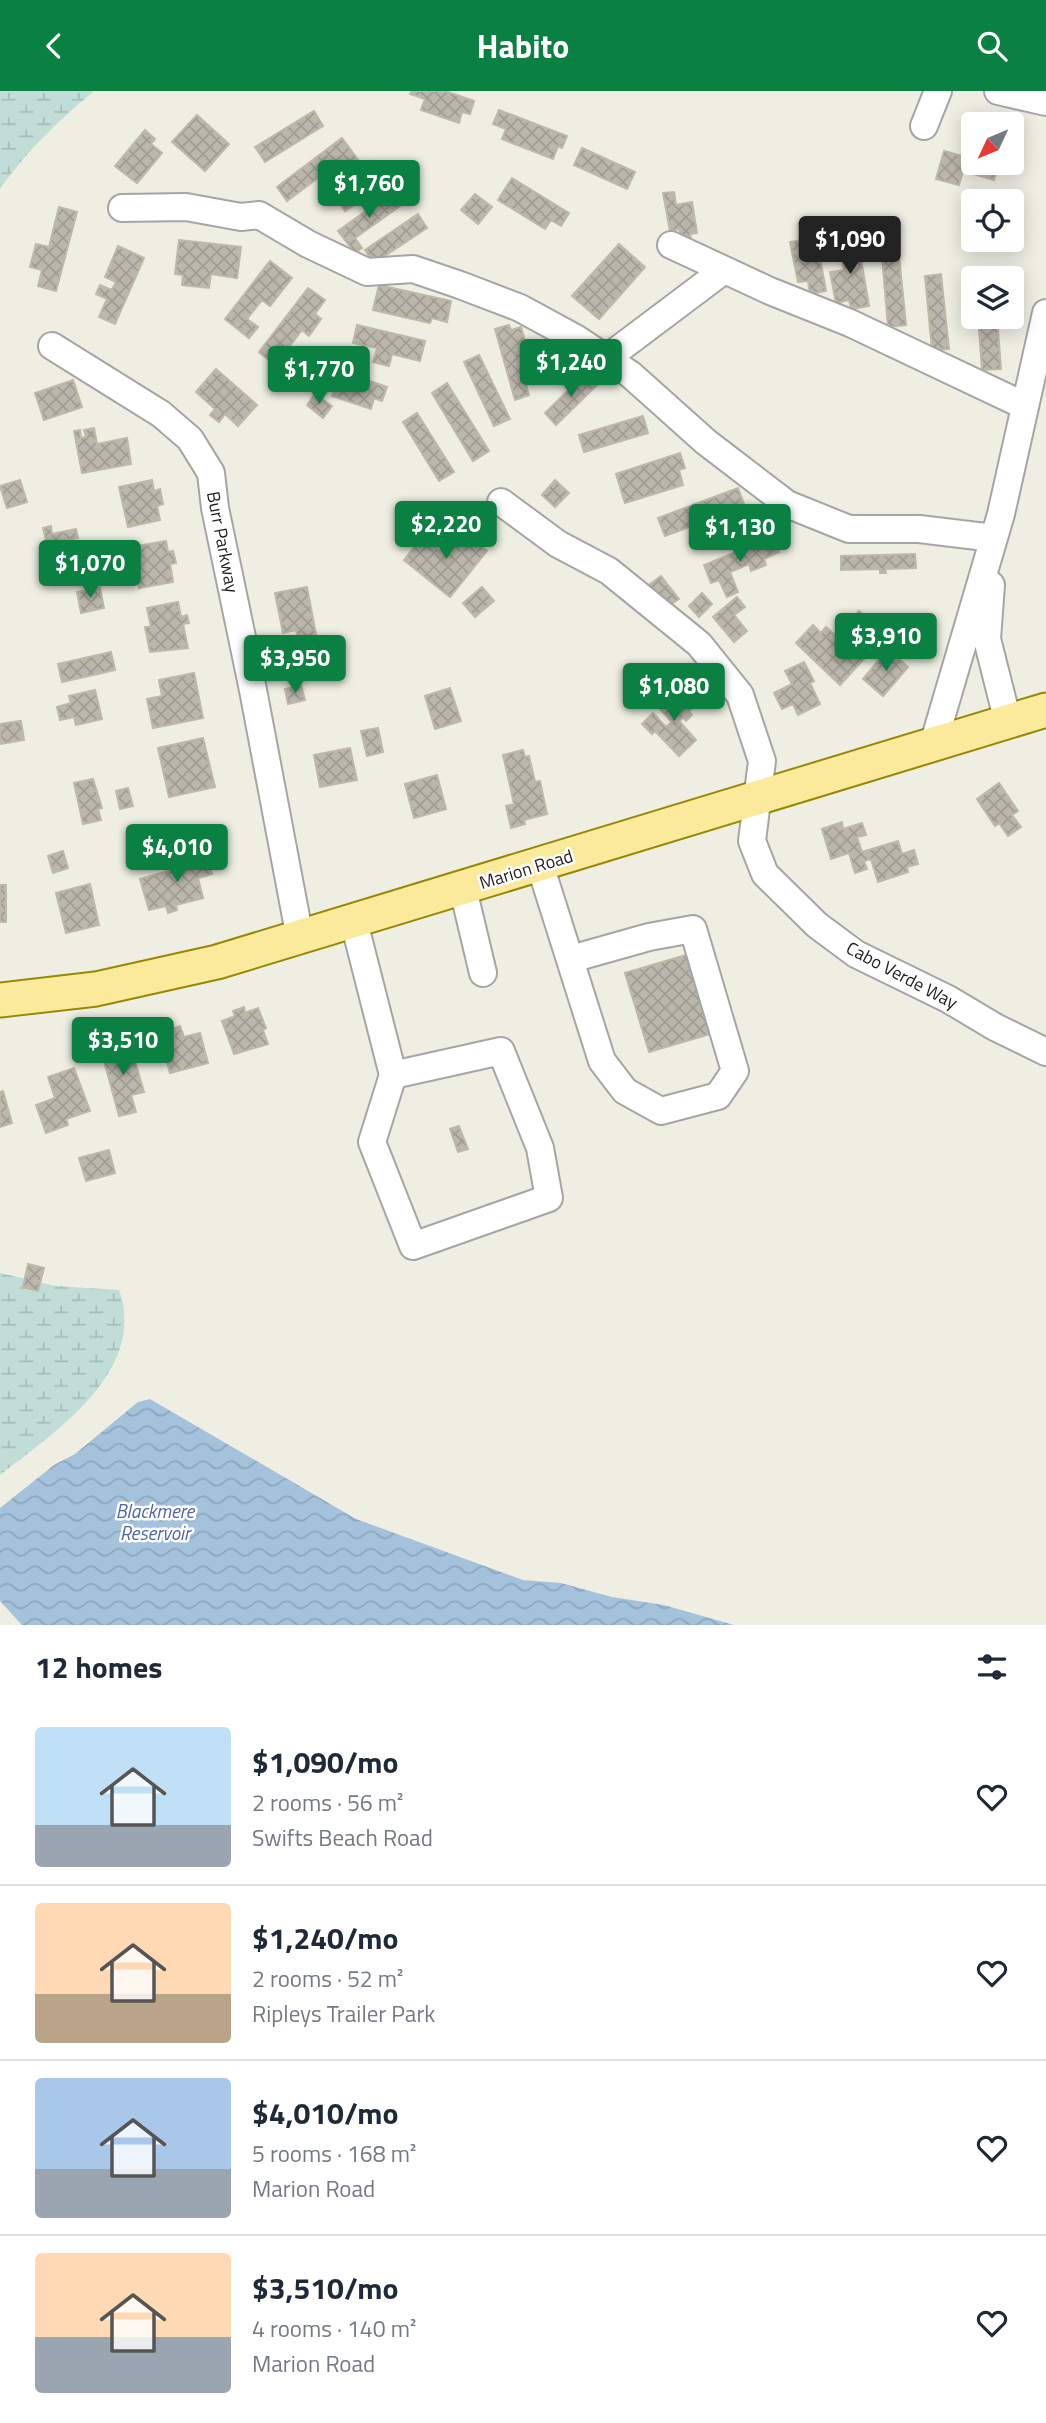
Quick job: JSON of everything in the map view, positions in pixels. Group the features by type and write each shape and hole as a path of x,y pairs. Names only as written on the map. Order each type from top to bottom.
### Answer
{"main road":[{"name":"Marion Road","path":"0,1000 96,989 217,962 1046,711"}],"street":[{"path":"924,126 938,91"},
{"path":"998,91 1046,101"},
{"path":"122,208 186,207 241,217 259,215 309,244 367,272 413,269 520,308 630,374 706,442 787,504 849,529 919,529 994,538"},
{"path":"671,245 770,291 850,323 1025,406"},
{"path":"607,358 724,269"},
{"path":"933,745 994,538 1046,313"},
{"name":"Burr Parkway","path":"52,345 161,414 190,439 211,474 215,508 300,938"},
{"name":"Cabo Verde Way","path":"501,502 558,544 609,571 699,644 740,695 762,761 752,841 765,873 817,925 856,954 948,999 995,1027 1046,1052"},
{"path":"994,538 987,639 1008,722"},
{"path":"540,865 602,1061 625,1091 661,1111 718,1096 735,1071 693,929 649,937 575,971"},
{"path":"463,888 483,973"},
{"path":"354,922 393,1075 372,1142 413,1246 549,1198 540,1148 501,1051 393,1075"}],"green space":[{"path":"0,91 94,91 44,137 0,189"},
{"path":"0,1273 56,1286 119,1290 124,1319 120,1347 109,1373 91,1397 46,1439 0,1475"}],"water":[{"name":"Blackmere Reservoir","path":"150,1399 356,1519 523,1580 561,1583 612,1597 664,1605 734,1625 22,1625 0,1601 0,1508 54,1465 75,1454 138,1402"}],"building":[{"path":"412,91 445,91 474,101 470,114 462,112 459,123 421,110 425,99 410,94"},
{"path":"499,110 567,136 562,148 558,146 553,159 502,139 506,129 493,124"},
{"path":"314,111 323,126 265,162 255,147"},
{"path":"197,115 229,144 205,171 172,142"},
{"path":"145,130 155,139 151,144 162,153 137,183 115,166"},
{"path":"342,138 359,161 346,171 339,162 287,201 277,187"},
{"path":"582,148 635,172 627,189 574,165"},
{"path":"944,151 961,156 962,175 959,185 936,179"},
{"path":"368,161 376,175 372,177 379,189 345,211 336,197 327,203 320,191"},
{"path":"977,175 995,175 994,180"},
{"path":"512,178 569,213 561,226 551,220 545,229 498,200"},
{"path":"394,191 403,204 355,238 362,248 355,253 338,231"},
{"path":"674,192 676,205 692,202 697,233 690,234 692,245 683,247 679,229 670,231 663,193"},
{"path":"475,194 492,207 478,224 461,210"},
{"path":"59,207 77,212 56,291 38,286 42,270 30,267 36,244 49,247"},
{"path":"418,214 427,228 374,263 365,250"},
{"path":"813,221 826,291 810,294 808,281 798,282 790,242 802,240 799,223"},
{"path":"856,237 859,254 863,253 864,258 861,259 869,306 851,309 849,300 836,303 830,272 844,270 839,240"},
{"path":"179,240 241,247 237,278 211,274 209,288 182,285 183,275 175,274"},
{"path":"619,244 645,267 599,319 572,296"},
{"path":"118,246 144,258 115,324 99,317 107,299 96,294 100,285 112,290 116,282 105,277"},
{"path":"899,255 906,325 888,327 882,257"},
{"path":"270,261 292,278 270,306 262,300 247,319 258,327 249,338 225,319"},
{"path":"941,274 949,349 932,350 925,276"},
{"path":"379,285 451,301 447,322 432,318 430,323 373,310"},
{"path":"308,288 325,300 315,314 321,319 309,336 302,330 275,365 259,352"},
{"path":"357,325 425,341 420,361 392,354 389,366 373,362 377,348 353,343"},
{"path":"509,325 511,330 521,327 529,355 519,358 529,395 515,400 495,329"},
{"path":"979,329 998,329 1001,369 982,370"},
{"path":"479,355 510,419 494,426 464,362"},
{"path":"216,369 257,405 238,426 225,414 219,422 210,415 215,409 196,392"},
{"path":"333,369 387,387 382,401 374,398 371,409 332,396 336,383 329,381"},
{"path":"586,373 597,385 556,425 545,413"},
{"path":"73,380 82,407 44,420 35,393"},
{"path":"447,383 489,451 473,461 432,393"},
{"path":"315,394 332,406 323,418 307,405"},
{"path":"417,413 454,472 439,481 403,422"},
{"path":"643,416 648,433 584,452 579,435"},
{"path":"94,428 97,444 127,438 131,464 82,473 74,431 80,430 81,438 86,437 84,430"},
{"path":"680,453 685,468 679,470 683,485 625,503 616,474"},
{"path":"20,480 27,502 7,508 0,486"},
{"path":"152,480 154,491 160,489 163,504 157,506 160,520 128,527 119,487"},
{"path":"555,480 569,493 555,507 542,495"},
{"path":"738,488 747,512 735,517 736,521 706,532 703,522 665,536 658,518"},
{"path":"51,526 52,534 76,529 78,538 47,544 43,528"},
{"path":"462,531 487,551 450,597 404,560 422,537 445,555 449,550 440,543 447,534 455,540"},
{"path":"773,537 779,552 764,559 766,565 751,571 749,564 730,572 738,592 727,597 719,580 711,583 704,565"},
{"path":"166,541 168,552 173,551 176,563 170,564 173,582 139,588 132,547"},
{"path":"915,554 916,568 885,569 886,573 880,573 880,569 841,570 841,556"},
{"path":"661,576 679,599 665,608 649,585"},
{"path":"307,587 319,650 301,653 296,630 283,633 275,593"},
{"path":"482,587 494,601 475,617 463,603"},
{"path":"100,588 104,608 81,613 77,592"},
{"path":"702,593 712,604 699,617 689,606"},
{"path":"737,597 745,607 734,615 747,631 734,642 713,617"},
{"path":"178,602 181,617 187,615 189,623 183,624 188,648 150,652 145,627 151,627 147,608"},
{"path":"859,611 886,635 840,685 796,643 813,625 821,633 826,627 836,636"},
{"path":"888,649 908,667 883,696 863,679"},
{"path":"111,652 115,670 62,682 58,664"},
{"path":"804,662 814,681 810,683 820,704 798,715 793,704 782,709 774,693 792,684 785,671"},
{"path":"194,673 203,718 153,728 147,699 162,696 159,680"},
{"path":"301,685 305,700 288,704 285,689"},
{"path":"450,688 461,721 435,729 425,696"},
{"path":"95,690 102,719 76,725 74,717 60,720 57,707 71,703 69,696"},
{"path":"678,693 683,698 689,693 698,703 689,711 692,715 686,721 683,717 679,721 696,740 679,756 655,731 652,734 642,724 653,713 666,727 672,722 660,709"},
{"path":"21,721 24,740 0,744 0,724"},
{"path":"378,728 383,752 367,756 361,731"},
{"path":"203,738 215,787 169,797 158,748"},
{"path":"350,748 357,780 320,787 314,755"},
{"path":"523,750 525,757 529,756 535,782 540,781 547,814 524,820 525,824 511,828 506,806 514,804 503,755"},
{"path":"437,775 446,809 414,818 405,784"},
{"path":"93,779 102,808 98,809 101,820 83,824 74,783"},
{"path":"999,783 1018,811 1012,815 1021,827 1008,836 999,823 995,826 977,799"},
{"path":"128,788 133,806 120,809 116,791"},
{"path":"842,822 843,829 862,823 866,835 857,837 862,852 898,841 902,854 914,850 918,864 907,867 908,872 878,882 871,859 864,861 867,869 855,873 849,853 831,859 822,829"},
{"path":"63,851 68,868 53,873 48,856"},
{"path":"206,853 212,874 198,878 203,898 176,905 177,910 168,913 166,906 149,910 140,879 176,869 174,862"},
{"path":"90,884 99,925 66,933 56,893"},
{"path":"0,885 6,885 6,922 0,922"},
{"path":"686,955 710,1034 649,1052 625,973"},
{"path":"244,1007 245,1013 258,1008 266,1028 263,1030 268,1044 234,1054 222,1021 235,1016 233,1011"},
{"path":"180,1026 184,1037 200,1033 208,1063 170,1073 162,1045 175,1041 172,1029"},
{"path":"125,1043 128,1052 132,1051 144,1092 131,1095 136,1112 119,1116 101,1050"},
{"path":"74,1068 90,1111 66,1119 68,1125 46,1133 36,1105 55,1098 48,1077"},
{"path":"3,1091 12,1123 0,1127 0,1092"},
{"path":"459,1126 468,1149 458,1152 450,1129"},
{"path":"109,1150 115,1173 86,1181 79,1158"},
{"path":"28,1264 44,1268 38,1291 23,1287"}]}
